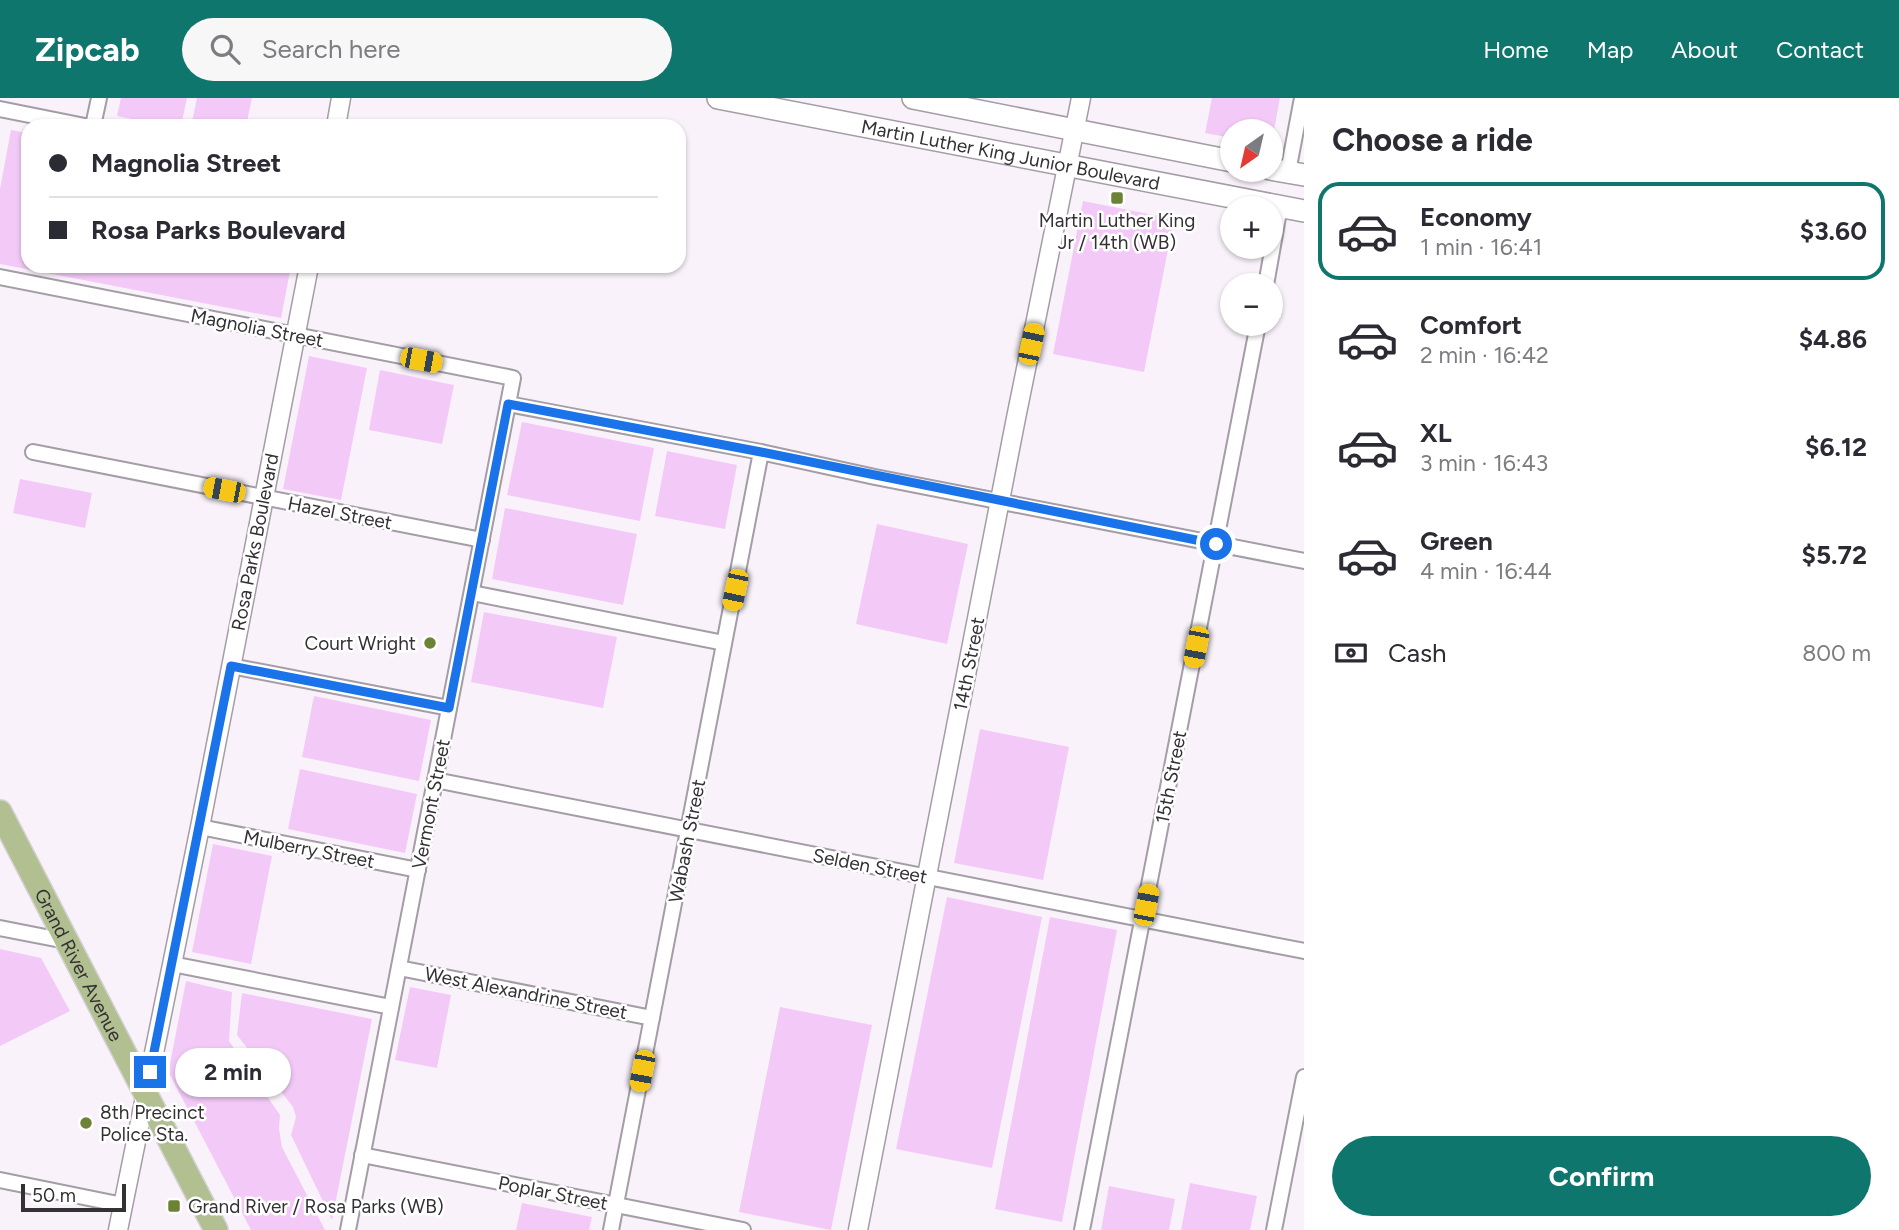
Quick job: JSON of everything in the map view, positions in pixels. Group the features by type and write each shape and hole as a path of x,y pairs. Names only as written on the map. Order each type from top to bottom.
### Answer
{"main road":[{"name":"Martin Luther King Junior Boulevard","path":"718,98 758,102 1230,196"},
{"name":"Martin Luther King Junior Boulevard","path":"913,98 1220,159"},
{"path":"1126,175 1114,165 1112,158 1116,150 1128,140"},
{"name":"Martin Luther King Junior Boulevard","path":"1283,207 1304,211"},
{"name":"Grand River Avenue","path":"0,812 216,1230"}],"street":[{"path":"94,119 99,98"},
{"path":"337,119 341,98"},
{"name":"14th Street","path":"858,1230 1081,98"},
{"path":"1287,172 1302,98"},
{"path":"0,109 50,119"},
{"name":"Rosa Parks Boulevard","path":"118,1230 200,827 308,273"},
{"name":"Magnolia Street","path":"0,277 513,378"},
{"name":"15th Street","path":"1083,1230 1256,336"},
{"name":"Vermont Street","path":"348,1230 513,378"},
{"path":"508,404 1304,561"},
{"name":"Hazel Street","path":"33,452 482,540"},
{"name":"Wabash Street","path":"611,1230 761,452"},
{"path":"472,593 724,643"},
{"path":"231,666 449,708"},
{"name":"Selden Street","path":"435,780 1304,951"},
{"name":"Mulberry Street","path":"200,827 418,870"},
{"path":"0,928 66,941"},
{"path":"172,964 391,1007"},
{"name":"West Alexandrine Street","path":"399,968 652,1018"},
{"path":"1274,1230 1304,1077"},
{"name":"Poplar Street","path":"362,1155 743,1230"},
{"path":"0,1180 123,1205"}],"shaded area":[{"path":"121,98 187,98 182,119 132,119 117,116"},
{"path":"197,98 252,98 248,119 192,119"},
{"path":"1212,98 1280,98 1276,119 1220,119 1220,136 1205,133"},
{"path":"11,130 21,132 21,268 0,264 0,189"},
{"path":"1083,201 1174,219 1144,372 1053,354"},
{"path":"47,273 290,273 281,318"},
{"path":"309,356 367,368 341,500 283,489"},
{"path":"380,370 454,385 442,444 369,430"},
{"path":"522,422 654,448 640,521 507,495"},
{"path":"667,451 737,465 725,529 655,516"},
{"path":"20,479 92,493 85,528 13,513"},
{"path":"505,508 637,534 623,605 492,579"},
{"path":"877,524 968,544 947,644 856,624"},
{"path":"484,612 617,637 603,708 471,682"},
{"path":"314,696 431,720 419,781 302,757"},
{"path":"980,729 1069,747 1043,880 954,863"},
{"path":"300,769 417,794 405,853 288,829"},
{"path":"213,844 272,856 251,964 192,952"},
{"path":"947,897 1042,917 992,1168 896,1149"},
{"path":"1050,917 1117,930 1062,1222 995,1209"},
{"path":"0,949 41,958 70,1011 0,1046"},
{"path":"186,981 232,992 229,1041 280,1115 282,1147 325,1230 251,1230 170,1075"},
{"path":"410,987 451,995 437,1068 395,1060"},
{"path":"242,993 372,1019 332,1220 291,1135 296,1117 293,1107 237,1035"},
{"path":"780,1007 872,1025 831,1230 739,1212"},
{"path":"1190,1183 1257,1196 1250,1230 1181,1230"},
{"path":"1109,1186 1175,1199 1169,1230 1101,1230"},
{"path":"522,1203 592,1217 589,1230 516,1230"}],"place":[{"name":"Martin Luther King Jr / 14th (WB)","path":"1117,198"},
{"name":"Court Wright","path":"430,643"},
{"name":"8th Precinct Police Sta.","path":"86,1123"},
{"name":"Grand River / Rosa Parks (WB)","path":"174,1206"}],"route":[{"path":"150,1072 231,666 449,708 508,404 1216,544"}]}
